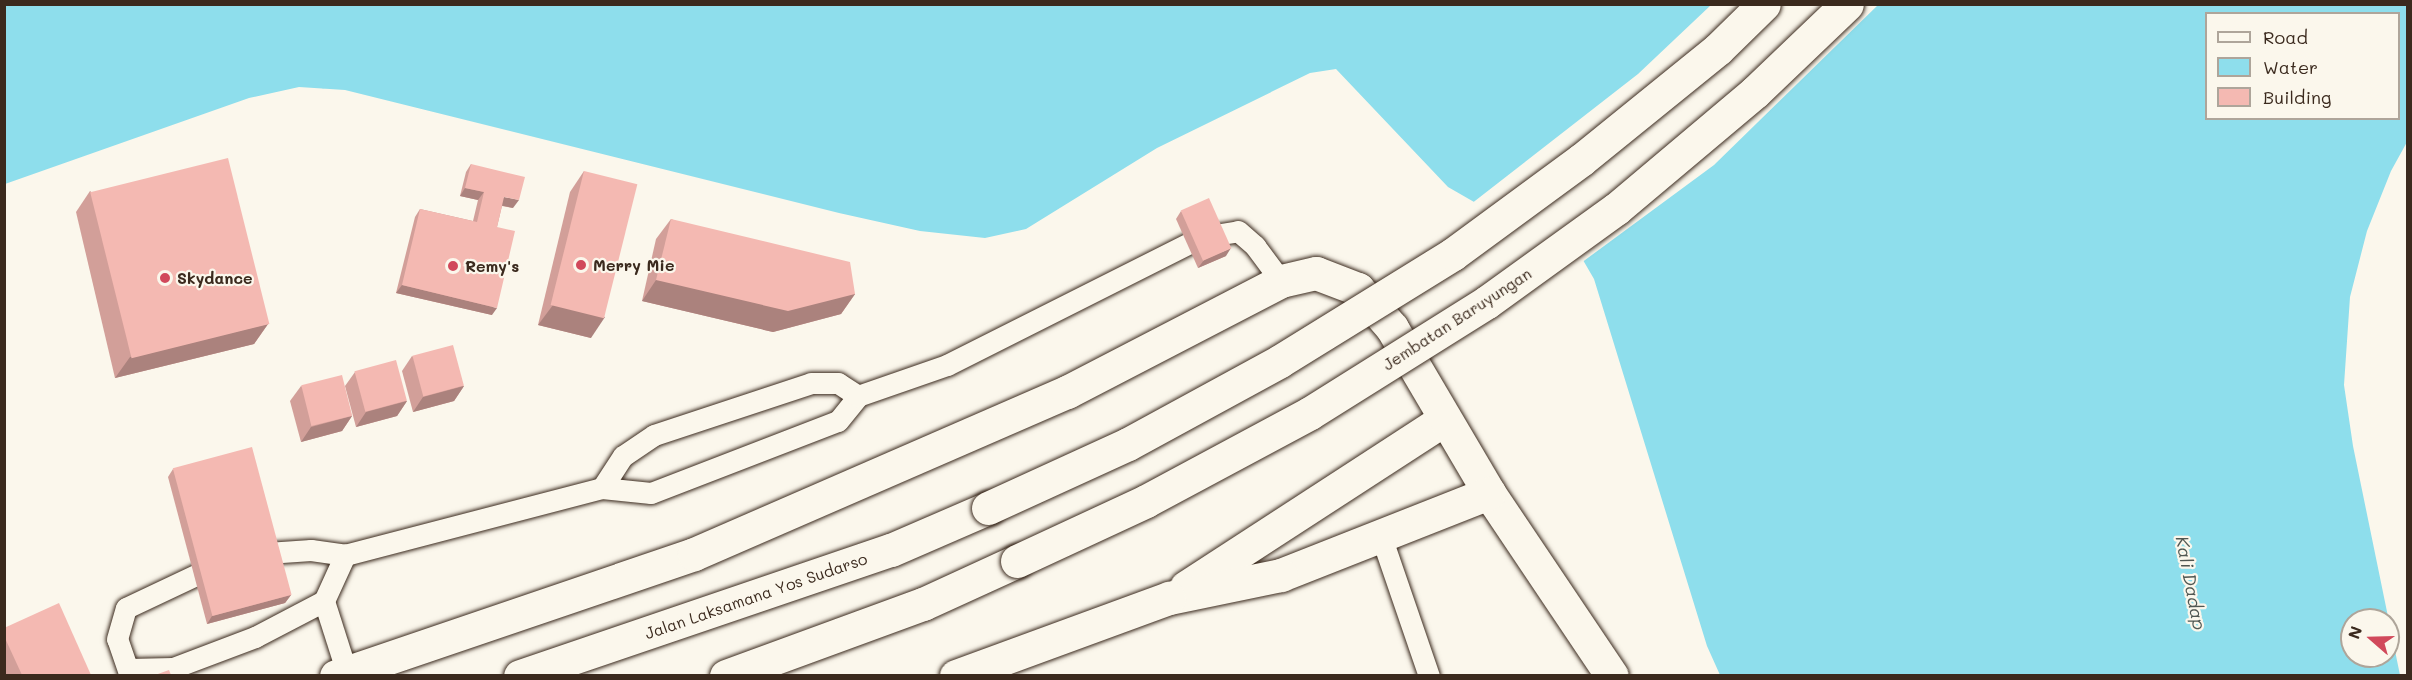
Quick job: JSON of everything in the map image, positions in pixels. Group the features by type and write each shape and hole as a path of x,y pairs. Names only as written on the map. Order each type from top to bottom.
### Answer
{"main road":[{"name":"Jalan Laksamana Yos Sudarso","path":"520,675 891,550 1128,444 1280,361 1453,254 1581,160 1718,49 1764,4"},
{"name":"Jembatan Baruyungan","path":"726,675 923,604 1146,501 1310,413 1487,302 1616,209 1755,92 1847,4"},
{"path":"349,674 694,554 1067,392 1281,281 1316,273 1358,289 1392,328 1443,420 1489,493 1612,675"},
{"path":"1169,598 1443,420"},
{"path":"956,675 1169,598 1281,575 1489,493"}],"lane":[{"path":"345,555 324,601 255,637 173,668 129,672 117,639 126,608 236,556 273,550 345,555 602,488 651,493 838,421 858,396 947,365 1202,237 1238,231 1255,246 1281,281"},
{"path":"602,488 623,456 654,435 811,383 838,383 858,396"},
{"path":"1381,536 1429,675"},
{"path":"324,601 349,674"}],"water":[{"name":"Kali Dadap","path":"5,5 2407,5 2407,142 2391,171 2367,231 2350,297 2344,385 2353,446 2386,608 2340,608 2340,668 2399,668 2400,675 1720,675 1707,646 1594,279 1576,248 1488,210 1448,187 1336,69 1310,73 1157,148 1026,229 985,238 920,231 839,213 345,90 299,87 249,98 5,184"}],"pier":[{"path":"1711,5 1878,5 1714,165 1581,263 1573,250 1471,204 1638,74"}],"building":[{"name":"Skydance","path":"228,158 269,324 132,358 90,192"},
{"name":"Remy's","path":"471,164 525,177 519,200 504,197 497,227 515,231 497,308 402,285 420,209 477,222 484,192 465,188"},
{"name":"Merry Mie","path":"584,171 637,184 604,318 551,305"},
{"path":"1209,198 1231,248 1203,261 1181,211"},
{"path":"671,219 850,262 855,294 788,311 656,280"},
{"path":"4,332 6,351 4,352"},
{"path":"453,345 464,386 423,396 412,356"},
{"path":"396,360 407,401 365,412 354,371"},
{"path":"342,375 352,416 311,426 301,385"},
{"path":"252,447 292,595 212,616 173,468"},
{"path":"59,603 91,675 22,675 4,636 4,628"},
{"path":"169,670 171,675 155,675"}],"place":[{"name":"Merry Mie","path":"581,265"},
{"name":"Remy's","path":"453,266"},
{"name":"Skydance","path":"165,278"}]}
